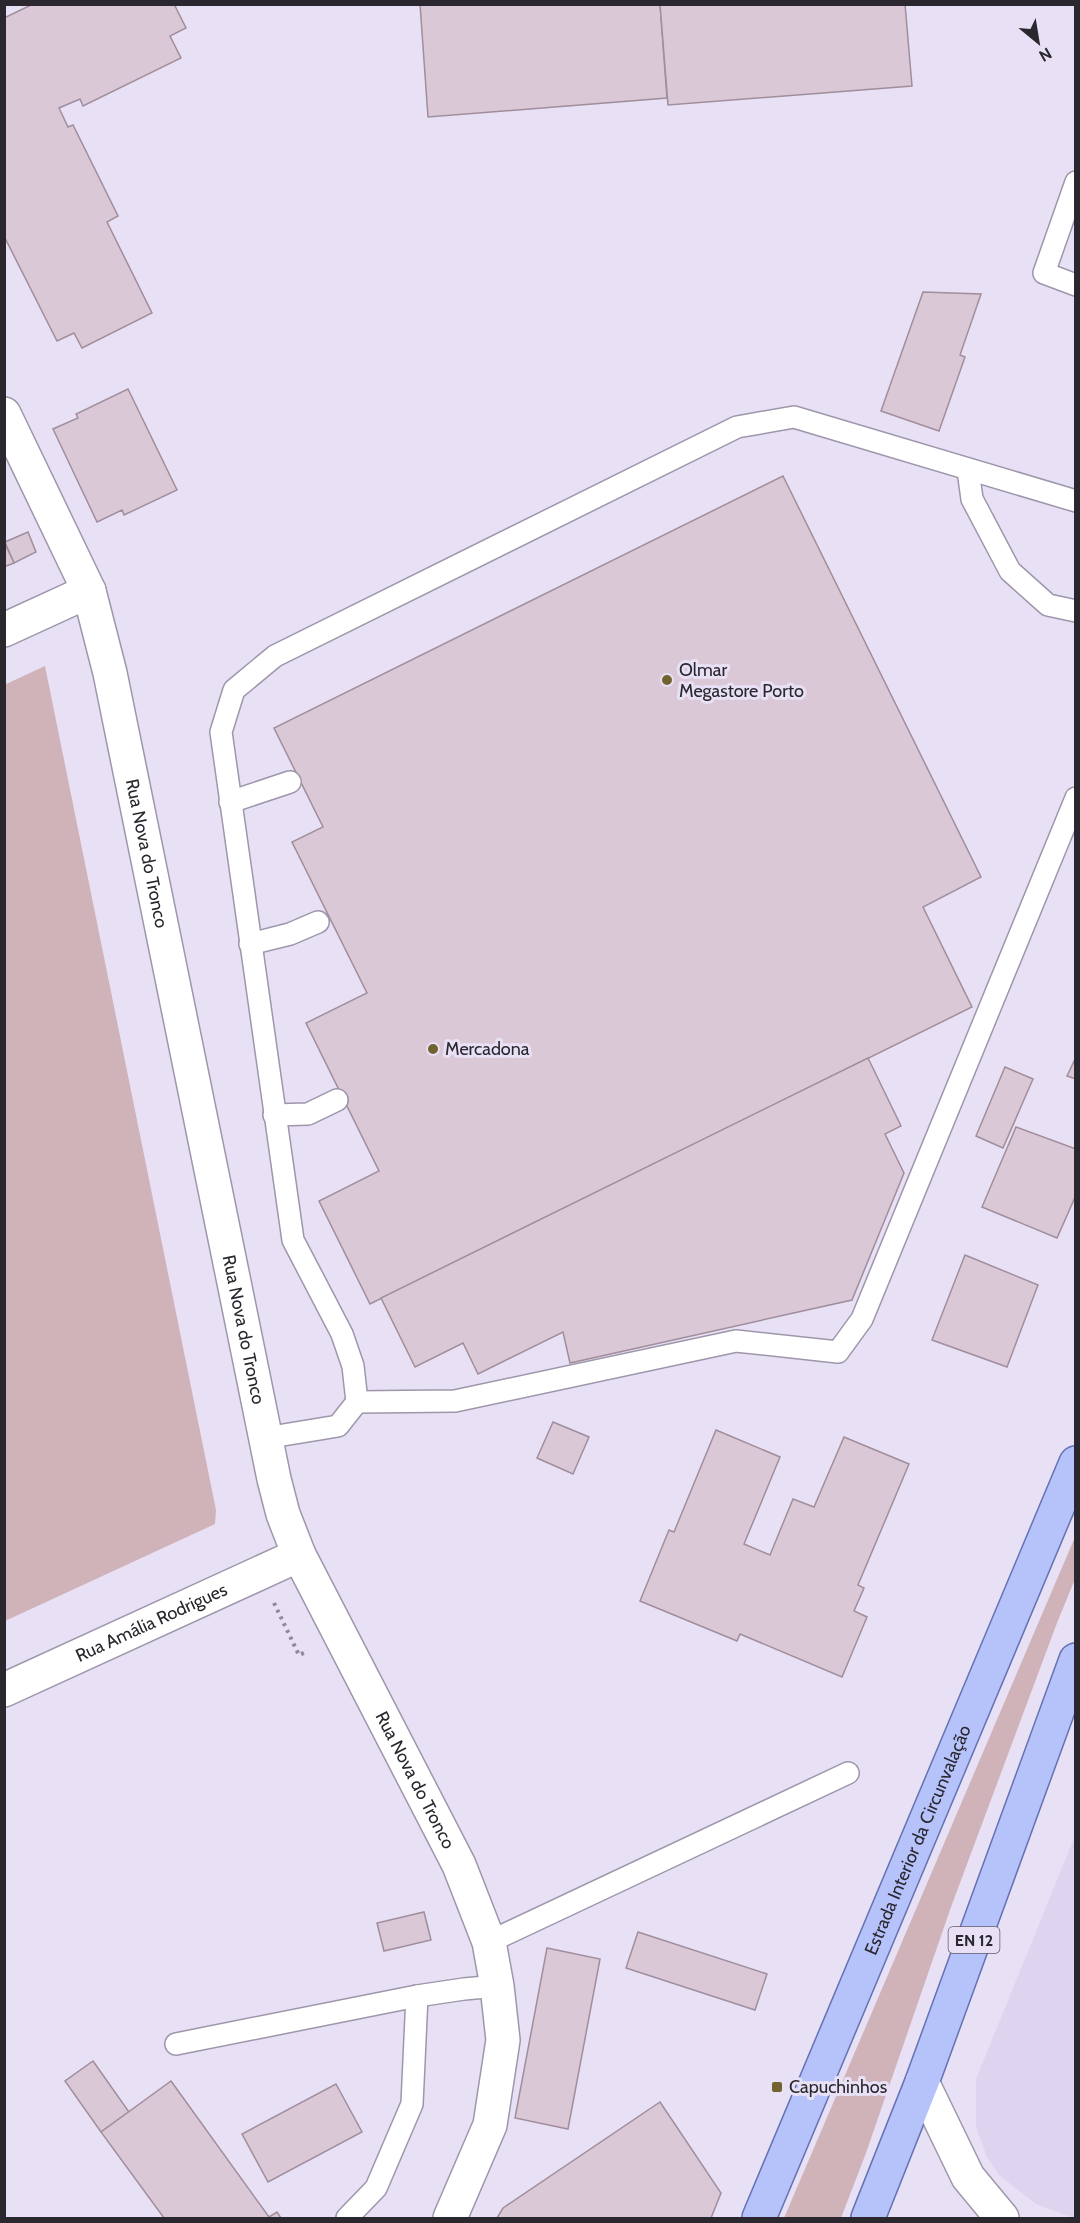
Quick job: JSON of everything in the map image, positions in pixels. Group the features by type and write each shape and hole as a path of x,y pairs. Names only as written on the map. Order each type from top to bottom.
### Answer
{"main road":[{"name":"Estrada Interior da Circunvalação","path":"759,2218 1076,1463"},
{"name":"EN 12","path":"868,2218 922,2082 1076,1660"}],"street":[{"name":"Rua Nova do Tronco","path":"4,414 89,591 110,674 281,1506 299,1555 459,1865 489,1942 503,2040 490,2125 450,2218"},
{"path":"4,630 89,591"},
{"name":"Rua Amália Rodrigues","path":"4,1690 299,1555"},
{"path":"922,2082 968,2176 1002,2218"}],"lane":[{"path":"1076,182 1044,273 1076,285"},
{"path":"266,1438 338,1426 357,1402 353,1366 342,1334 293,1240 221,732 234,690 275,656 737,427 794,417 1076,501"},
{"path":"968,470 972,499 1010,571 1048,605 1076,611"},
{"path":"230,802 290,782"},
{"path":"357,1402 455,1401 736,1341 838,1352 862,1319 1076,798"},
{"path":"250,944 290,934 318,922"},
{"path":"274,1115 308,1114 337,1100"},
{"path":"489,1942 848,1773"},
{"path":"176,2044 417,1996 497,1986"},
{"path":"347,2218 376,2188 412,2104 417,1996"}],"shaded area":[{"path":"45,666 216,1510 215,1524 5,1621 4,685"},
{"path":"1075,1537 1075,1579 951,1907 866,2153 841,2218 784,2218"},
{"path":"1075,1836 1076,2218 1074,2218 1036,2204 1000,2176 987,2157 976,2127 976,2079"}],"building":[{"path":"33,4 174,4 186,28 170,36 181,58 83,106 80,99 59,108 68,127 73,125 118,216 107,222 152,313 82,348 74,333 57,341 4,236 4,18"},
{"path":"420,4 660,4 667,98 428,117"},
{"path":"660,4 905,4 912,86 668,105"},
{"path":"923,292 981,294 960,355 965,357 939,431 881,411"},
{"path":"128,389 177,490 124,515 122,510 97,522 53,429 78,418 76,414"},
{"path":"783,476 981,877 923,907 972,1007 370,1304 319,1201 379,1171 306,1023 367,993 292,842 323,827 274,728"},
{"path":"28,532 36,552 14,563 5,542"},
{"path":"7,548 14,563 4,567 4,549"},
{"path":"1076,1057 1076,1079 1067,1076"},
{"path":"868,1058 901,1126 885,1134 904,1173 852,1300 570,1363 563,1332 478,1374 463,1343 415,1367 381,1298"},
{"path":"1005,1067 1033,1079 1003,1148 976,1136"},
{"path":"1016,1127 1076,1149 1076,1195 1057,1238 982,1207"},
{"path":"965,1255 1038,1285 1007,1367 932,1340"},
{"path":"553,1422 589,1437 573,1474 537,1458"},
{"path":"716,1430 780,1457 744,1544 770,1555 793,1499 814,1507 844,1437 909,1464 858,1585 864,1588 854,1611 867,1617 842,1677 740,1634 737,1641 640,1601 669,1530 674,1532"},
{"path":"424,1912 431,1940 384,1951 377,1923"},
{"path":"638,1932 767,1974 755,2010 626,1968"},
{"path":"547,1948 600,1959 568,2129 515,2118"},
{"path":"93,2061 129,2112 101,2132 65,2081"},
{"path":"171,2081 269,2217 277,2212 281,2218 164,2218 101,2132"},
{"path":"336,2084 362,2132 268,2182 242,2134"},
{"path":"660,2102 721,2193 711,2218 497,2218 503,2208"}],"place":[{"name":"Olmar Megastore Porto","path":"667,680"},
{"name":"Mercadona","path":"433,1049"},
{"name":"Capuchinhos","path":"777,2087"}]}
